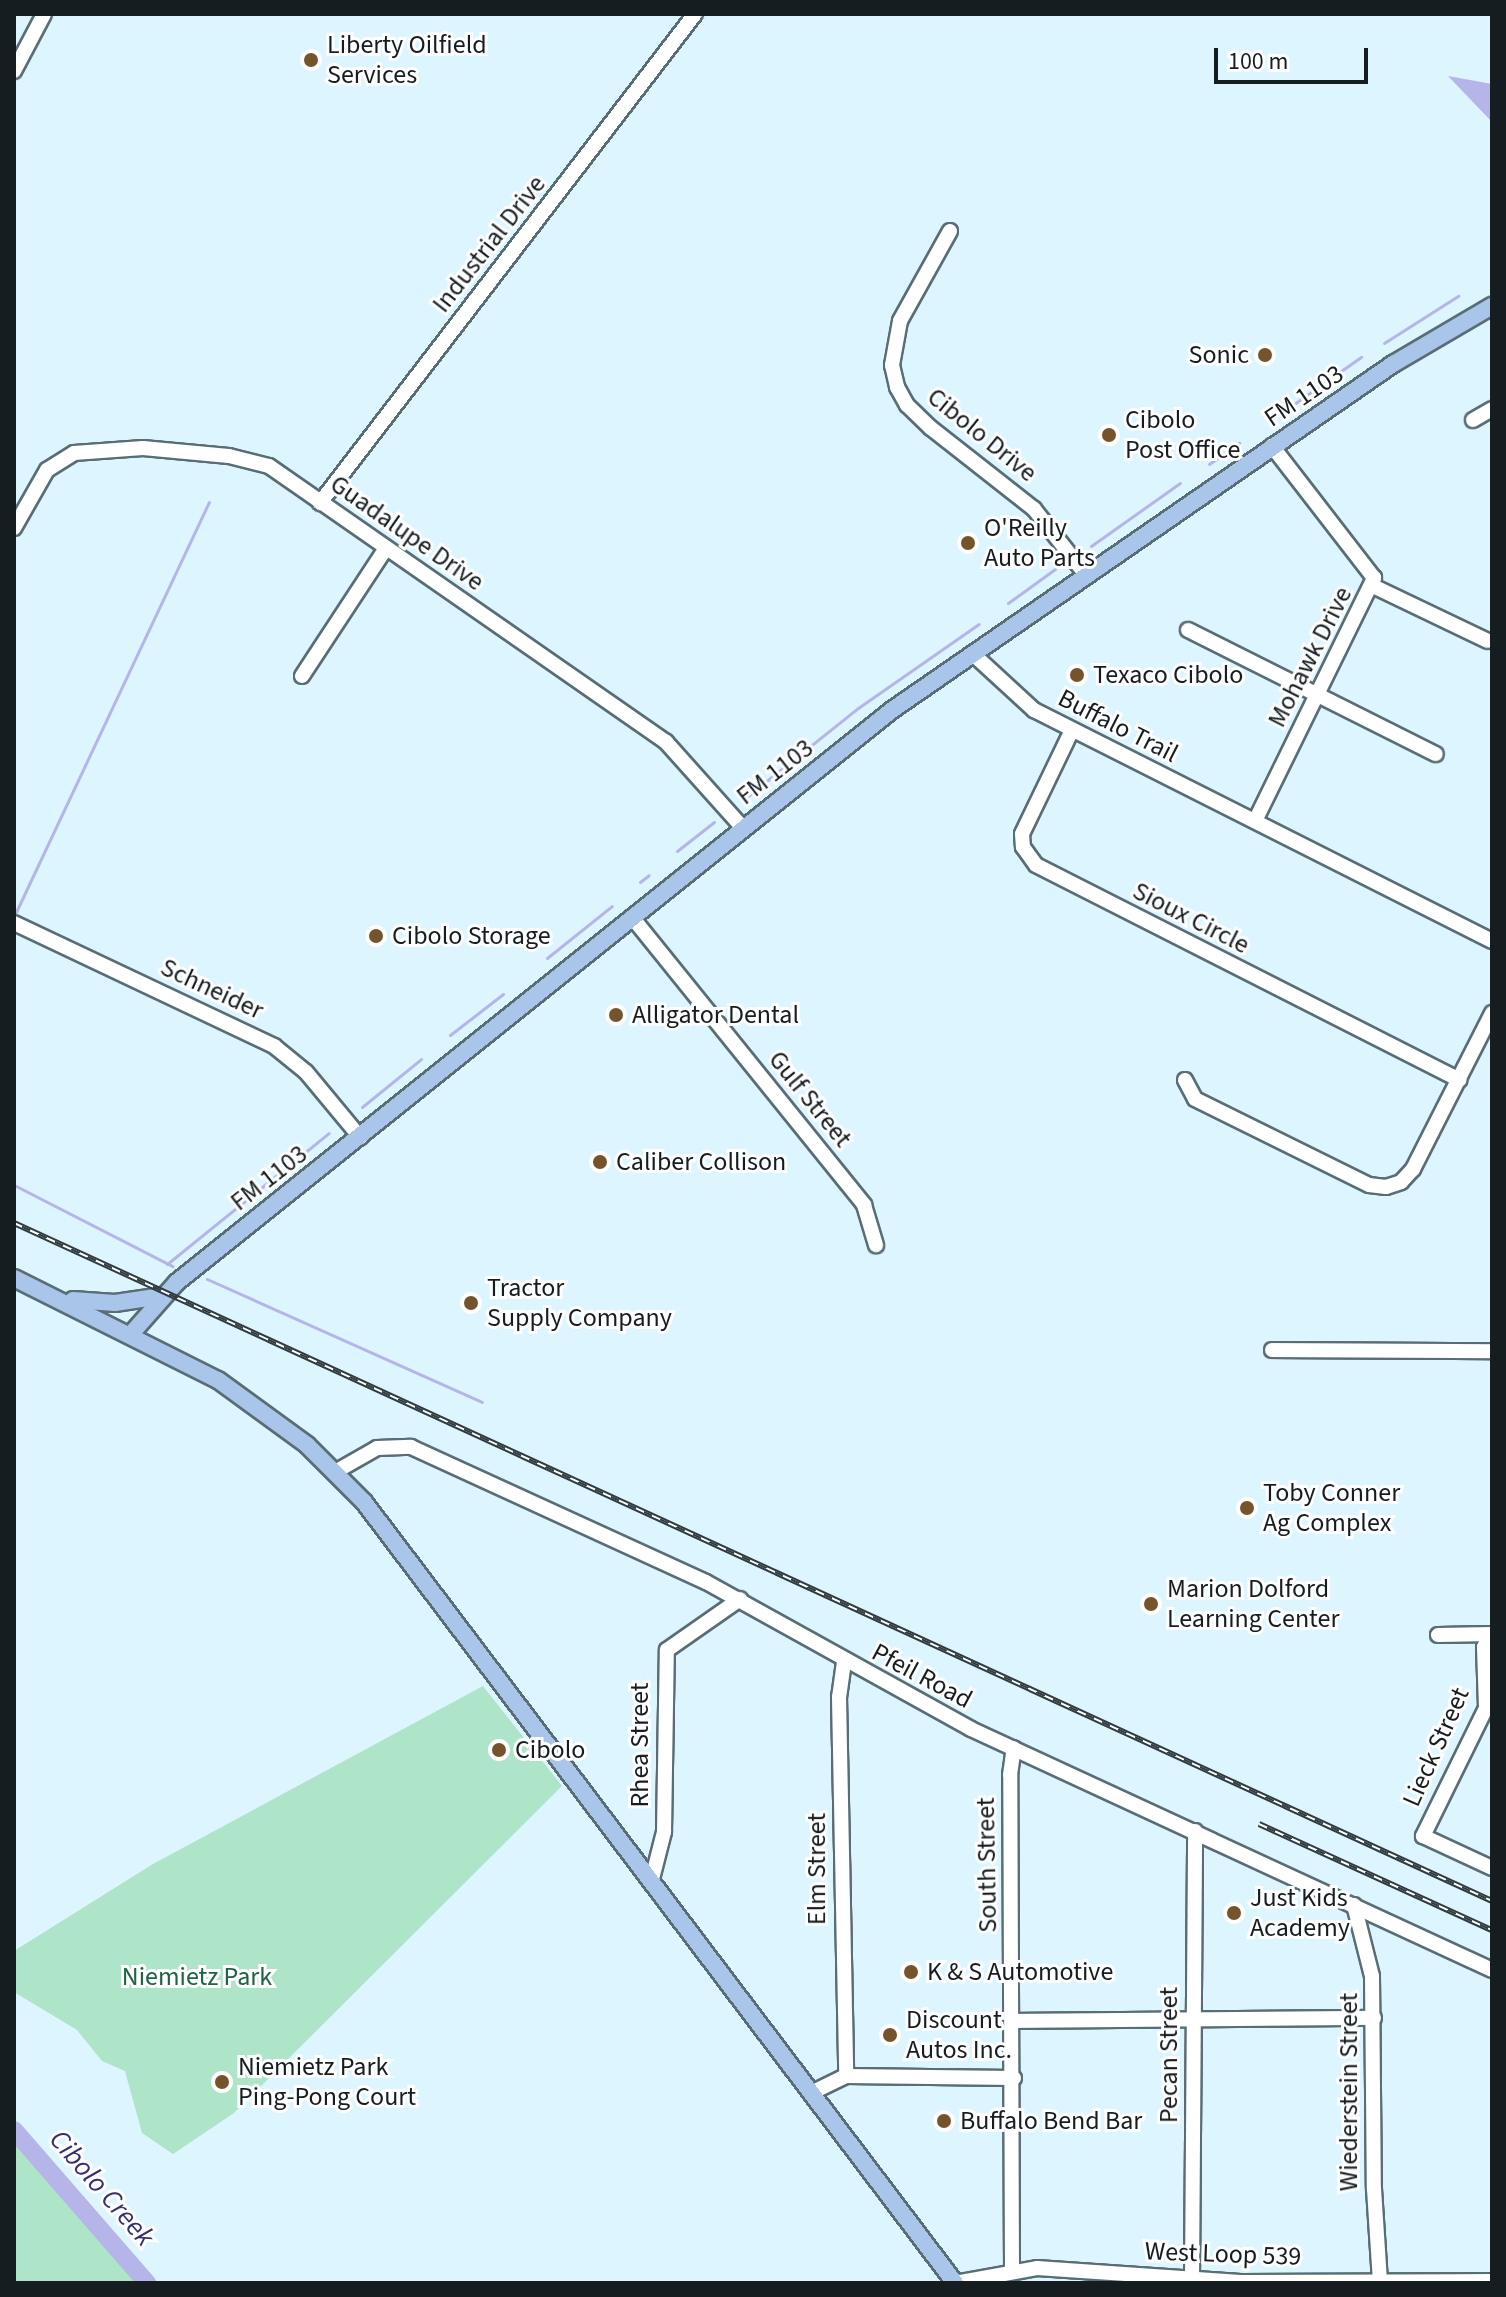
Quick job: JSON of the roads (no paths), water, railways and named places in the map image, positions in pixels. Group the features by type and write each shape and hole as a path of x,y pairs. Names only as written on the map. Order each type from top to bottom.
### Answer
{"main road":[{"name":"FM 1103","path":"131,1334 162,1296 743,828 973,654 1427,342 1492,306"},
{"path":"14,1278 131,1334 244,1397 335,1472 391,1532 955,2283"},
{"path":"54,1297 88,1303 162,1296"}],"street":[{"path":"14,71 44,14"},
{"name":"Industrial Drive","path":"320,503 695,14"},
{"name":"Cibolo Drive","path":"950,231 900,321 892,365 897,387 907,405 931,428 1034,509 1087,576"},
{"path":"1473,420 1492,409"},
{"name":"Mohawk Drive","path":"1255,821 1373,586 1372,570 1272,446"},
{"name":"Guadalupe Drive","path":"14,528 55,463 104,449 143,448 255,462 320,503 666,742 743,828"},
{"path":"302,676 386,548"},
{"path":"1373,586 1488,641"},
{"path":"1188,630 1436,754"},
{"name":"Buffalo Trail","path":"973,654 1020,701 1072,730 1255,821 1267,832 1291,839 1492,941"},
{"name":"Sioux Circle","path":"1072,730 1022,834 1023,847 1036,865 1460,1080"},
{"name":"Gulf Street","path":"632,917 864,1205 876,1245"},
{"name":"Schneider","path":"14,923 274,1046 306,1072 360,1137"},
{"path":"1185,1080 1195,1099 1377,1187 1401,1182 1413,1169 1492,1013"},
{"path":"1272,1350 1492,1351"},
{"name":"Pfeil Road","path":"335,1472 377,1448 411,1447 740,1599 844,1662 1014,1748 1492,1970"},
{"name":"Rhea Street","path":"652,1879 664,1832 663,1663 676,1640 740,1599"},
{"path":"1438,1635 1492,1634"},
{"name":"Lieck Street","path":"1492,1634 1484,1647 1489,1710 1423,1836 1492,1868"},
{"name":"Elm Street","path":"844,1662 839,1697 846,2076"},
{"name":"South Street","path":"1012,2270 1014,2078 1010,1775 1014,1748"},
{"name":"Pecan Street","path":"1192,2280 1195,1831"},
{"name":"Wiederstein Street","path":"1354,1905 1372,1976 1374,2189 1380,2281"},
{"path":"1013,2021 1374,2018"},
{"path":"811,2093 846,2076 1014,2078"},
{"name":"West Loop 539","path":"955,2283 1012,2270 1192,2280 1492,2281"}],"water":[{"path":"1448,76 1492,84 1492,122"}],"waterway":[{"path":"1384,343 1458,296"},
{"path":"1277,416 1361,357"},
{"path":"1209,464 1239,443"},
{"path":"1091,546 1180,483"},
{"path":"16,912 209,502"},
{"path":"1008,603 1055,569"},
{"path":"744,799 858,708 979,624"},
{"path":"677,851 714,822"},
{"path":"640,882 649,875"},
{"path":"547,958 612,906"},
{"path":"450,1035 503,994"},
{"path":"362,1107 421,1059"},
{"path":"167,1264 329,1133"},
{"path":"14,1185 172,1266"},
{"path":"207,1279 482,1402"},
{"name":"Cibolo Creek","path":"14,2130 147,2283"}],"railway":[{"path":"14,1223 1492,1901"},
{"path":"1259,1824 1492,1930"}],"place":[{"name":"Liberty Oilfield Services","path":"311,60"},
{"name":"Sonic","path":"1265,355"},
{"name":"Cibolo Post Office","path":"1109,435"},
{"name":"O'Reilly Auto Parts","path":"968,543"},
{"name":"Texaco Cibolo","path":"1077,675"},
{"name":"Cibolo Storage","path":"376,936"},
{"name":"Alligator Dental","path":"616,1015"},
{"name":"Caliber Collison","path":"600,1162"},
{"name":"Tractor Supply Company","path":"471,1303"},
{"name":"Toby Conner Ag Complex","path":"1247,1508"},
{"name":"Marion Dolford Learning Center","path":"1151,1604"},
{"name":"Cibolo","path":"499,1750"},
{"name":"Just Kids Academy","path":"1234,1913"},
{"name":"K & S Automotive","path":"911,1972"},
{"name":"Discount Autos Inc.","path":"890,2035"},
{"name":"Niemietz Park Ping-Pong Court","path":"222,2082"},
{"name":"Buffalo Bend Bar","path":"944,2121"}],"park label":[{"name":"Niemietz Park","path":"197,1977"}]}
